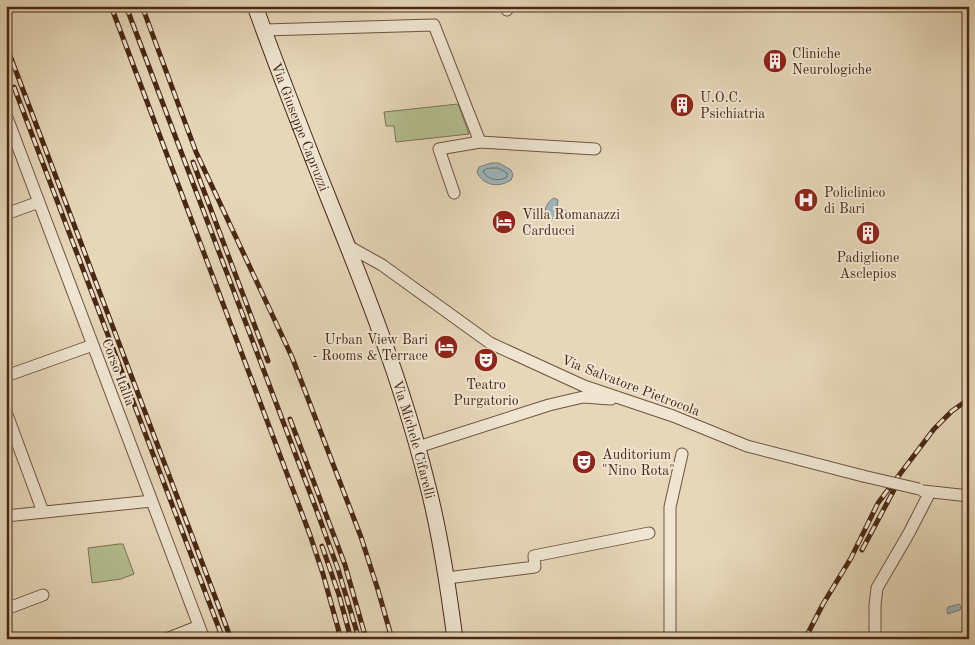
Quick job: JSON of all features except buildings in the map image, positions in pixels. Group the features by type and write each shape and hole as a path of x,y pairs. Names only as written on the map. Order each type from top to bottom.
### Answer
{"main road":[{"name":"Via Giuseppe Capruzzi","path":"254,6 348,246"},
{"name":"Via Michele Cifarelli","path":"348,246 392,367 418,448 434,510 447,578 455,639"}],"street":[{"path":"264,30 434,25 480,142"},
{"name":"Corso Italia","path":"6,116 204,639"},
{"path":"454,193 439,149 480,142 595,149"},
{"path":"6,214 39,202"},
{"name":"Via Salvatore Pietrocola","path":"348,246 382,265 490,343 584,386 645,406 747,446 925,491 969,496"},
{"path":"6,376 93,345"},
{"path":"418,448 549,405 583,397 627,400"},
{"path":"6,412 43,512"},
{"path":"670,639 670,507 682,454"},
{"path":"875,639 877,588 910,533 925,491"},
{"path":"6,516 152,501"},
{"path":"447,578 535,567 534,556 648,533"},
{"path":"6,609 43,595"},
{"path":"166,639 199,626"}],"green space":[{"path":"458,104 469,134 396,142 394,126 386,126 384,112"},
{"path":"123,544 134,574 121,579 92,583 88,548"}],"water":[{"path":"491,163 499,163 511,170 513,175 511,180 497,185 483,180 477,172 479,167"},
{"path":"554,198 558,200 557,207 570,212 569,217 559,216 551,219 545,216 547,206"},
{"path":"959,604 961,606 960,610 948,614 948,607"}],"railway":[{"path":"111,6 310,535 341,639"},
{"path":"126,6 315,506 338,569 359,639"},
{"path":"142,6 196,152 292,357 361,537 392,639"},
{"path":"6,45 231,639"},
{"path":"14,87 223,639"},
{"path":"193,162 268,361"},
{"path":"805,639 823,604 851,558 878,503 934,429 952,411 969,399"},
{"path":"290,419 345,565 366,639"},
{"path":"862,550 895,488"},
{"path":"322,546 339,595 351,639"}],"place":[{"name":"Cliniche Neurologiche","path":"775,61"},
{"name":"U.O.C. Psichiatria","path":"682,105"},
{"name":"Policlinico di Bari","path":"806,200"},
{"name":"Villa Romanazzi Carducci","path":"504,222"},
{"name":"Padiglione Asclepios","path":"868,233"},
{"name":"Urban View Bari - Rooms & Terrace","path":"446,347"},
{"name":"Teatro Purgatorio","path":"486,360"},
{"name":"Auditorium \"Nino Rota\"","path":"584,462"}]}
